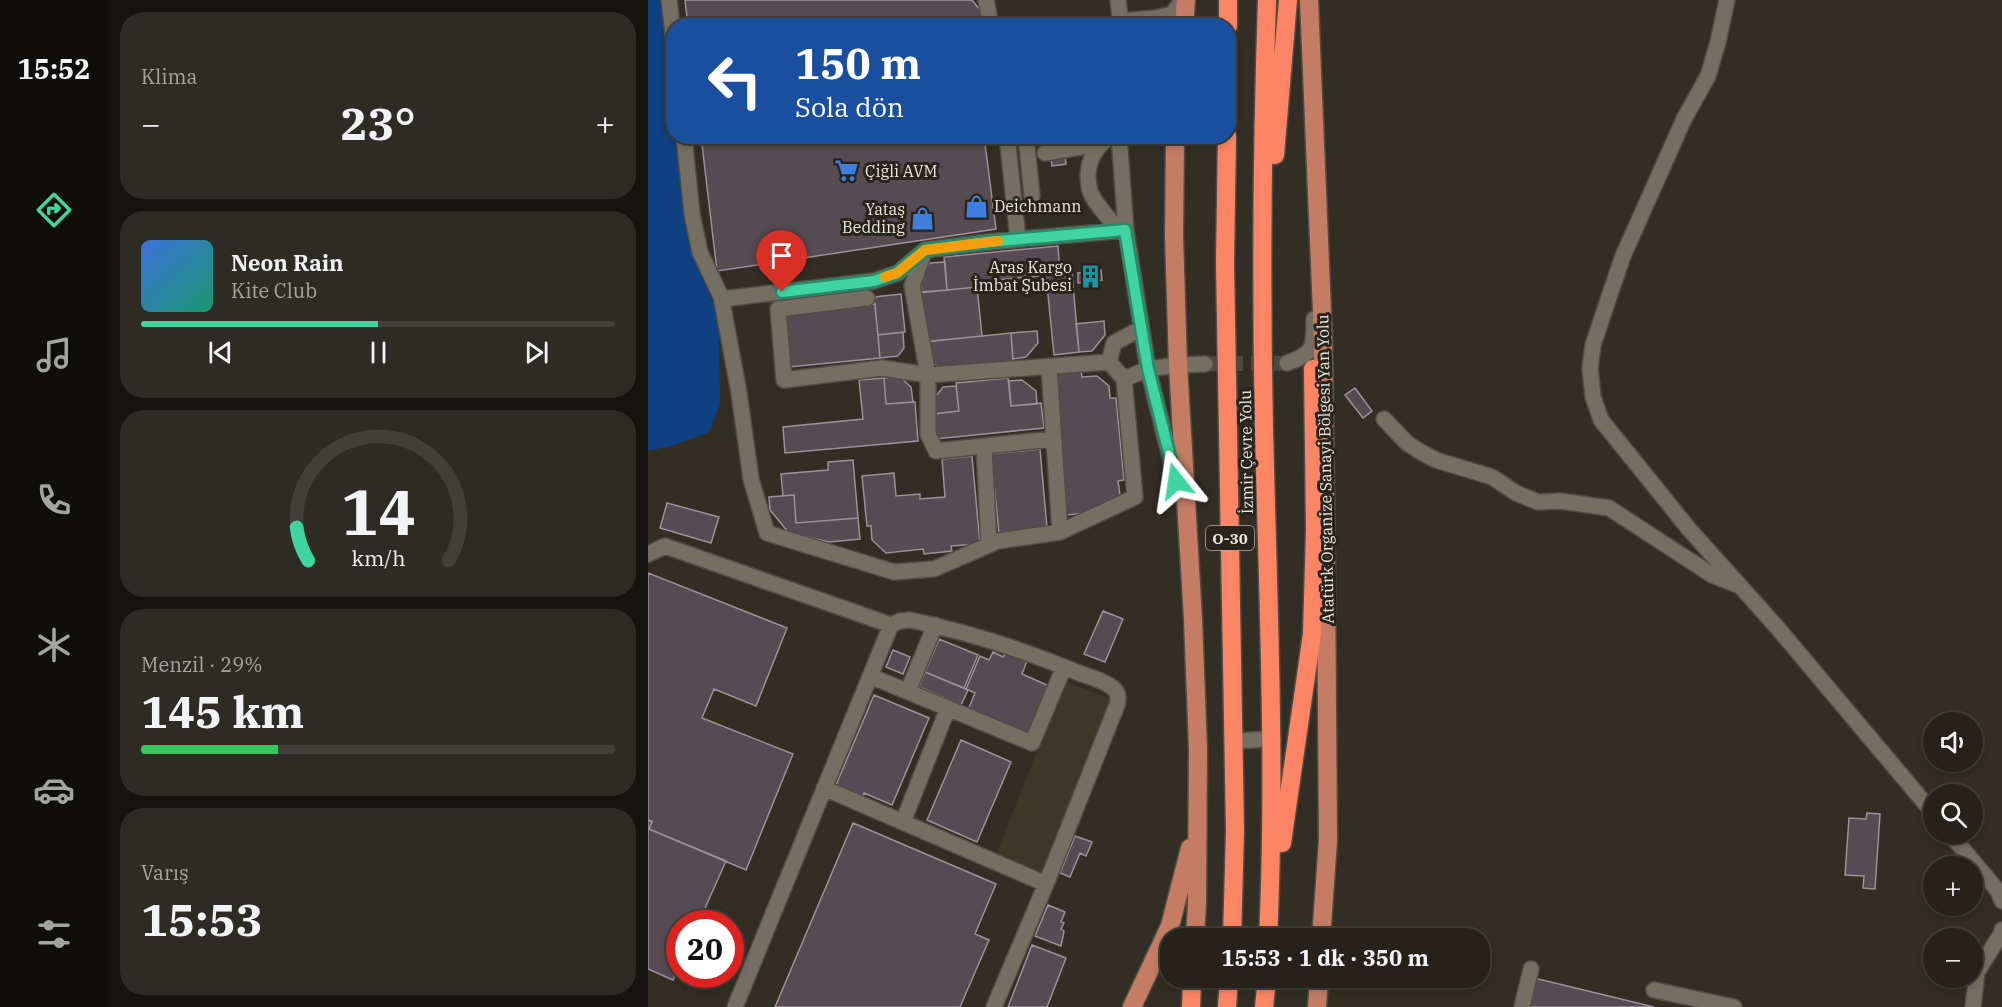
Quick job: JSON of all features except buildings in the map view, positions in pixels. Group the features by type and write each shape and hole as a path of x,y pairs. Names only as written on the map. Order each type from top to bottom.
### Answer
{"highway":[{"path":"1227,18 1228,0"},
{"name":"İzmir Çevre Yolu","path":"1267,0 1263,234 1264,429 1273,739 1273,829 1269,928"},
{"path":"1263,234 1276,139 1288,0"},
{"name":"İzmir Çevre Yolu","path":"1227,144 1225,263 1234,741 1232,928"},
{"path":"1269,928 1312,634 1315,530 1313,369"},
{"path":"1190,1007 1191,988"},
{"path":"1227,1007 1229,988"},
{"path":"1264,1007 1266,988"}],"main road":[{"path":"1184,18 1185,0"},
{"name":"Atatürk Organize Sanayi Bölgesi Yan Yolu","path":"1309,0 1323,336 1328,840 1322,928"},
{"path":"1175,144 1174,236 1178,365 1198,749 1195,928"},
{"path":"1132,1007 1170,926 1198,811"},
{"path":"1317,1007 1318,988"}],"street":[{"path":"669,0 671,18"},
{"path":"986,0 989,18"},
{"path":"1118,0 1120,18"},
{"path":"1156,18 1172,14 1185,0"},
{"path":"1727,0 1708,76 1684,119 1623,256 1593,345 1590,368 1593,397 1601,420 1689,529 1923,801"},
{"path":"685,144 692,214 700,252 721,296 739,393 751,479 766,532 894,572 934,569 998,541 1060,532 1135,497 1124,379 1109,362"},
{"path":"1008,144 1018,239"},
{"path":"1026,144 1032,196"},
{"path":"1045,153 1087,144"},
{"path":"1102,144 1088,167 1090,192 1122,230"},
{"path":"1119,144 1122,230 1148,369 1176,481 1185,502"},
{"path":"1287,363 1304,357 1312,348 1314,339 1312,224 1317,168"},
{"path":"721,296 722,299 744,297 874,281 897,273 925,250 1122,230"},
{"path":"925,250 912,286 927,375 928,434 936,451 1054,439"},
{"path":"867,298 778,309 784,380 882,368 927,375 1109,362"},
{"path":"1109,362 1114,343 1140,328"},
{"path":"1124,379 1148,369 1205,364"},
{"path":"1049,367 1060,532"},
{"path":"1384,419 1407,443 1419,451 1436,460 1492,477 1516,493 1538,502 1560,501 1609,508 1712,575 1742,588"},
{"path":"984,446 989,545"},
{"path":"648,554 665,546 891,625 910,620 982,637 1112,687 1118,700 1046,884 994,1007"},
{"path":"735,1007 891,625"},
{"path":"908,691 935,625"},
{"path":"870,676 1032,743 1064,667"},
{"path":"903,822 948,708"},
{"path":"1234,741 1273,739"},
{"path":"824,788 1046,884"},
{"path":"1958,844 1998,891 2002,901"},
{"path":"1973,1007 1977,972 2002,930"},
{"path":"1522,1007 1531,969"},
{"path":"1654,990 1734,1007"}],"shaded area":[{"path":"1065,681 1117,702 1048,876 996,855"}],"water":[{"path":"648,0 660,0 666,54 666,144 676,144 685,227 719,320 720,404 709,432 675,445 648,451"}],"tunnel":[{"path":"1205,364 1287,363"}],"slow traffic":[{"path":"885,277 897,273 925,250 998,241"}],"place":[{"name":"Çiğli AVM","path":"847,171"},
{"name":"Deichmann","path":"976,206"},
{"name":"Yataş Bedding","path":"923,218"},
{"name":"Aras Kargo İmbat Şubesi","path":"1090,276"}],"route":[{"path":"782,292 874,281 897,273 925,250 1125,230 1148,369 1176,481"}]}
